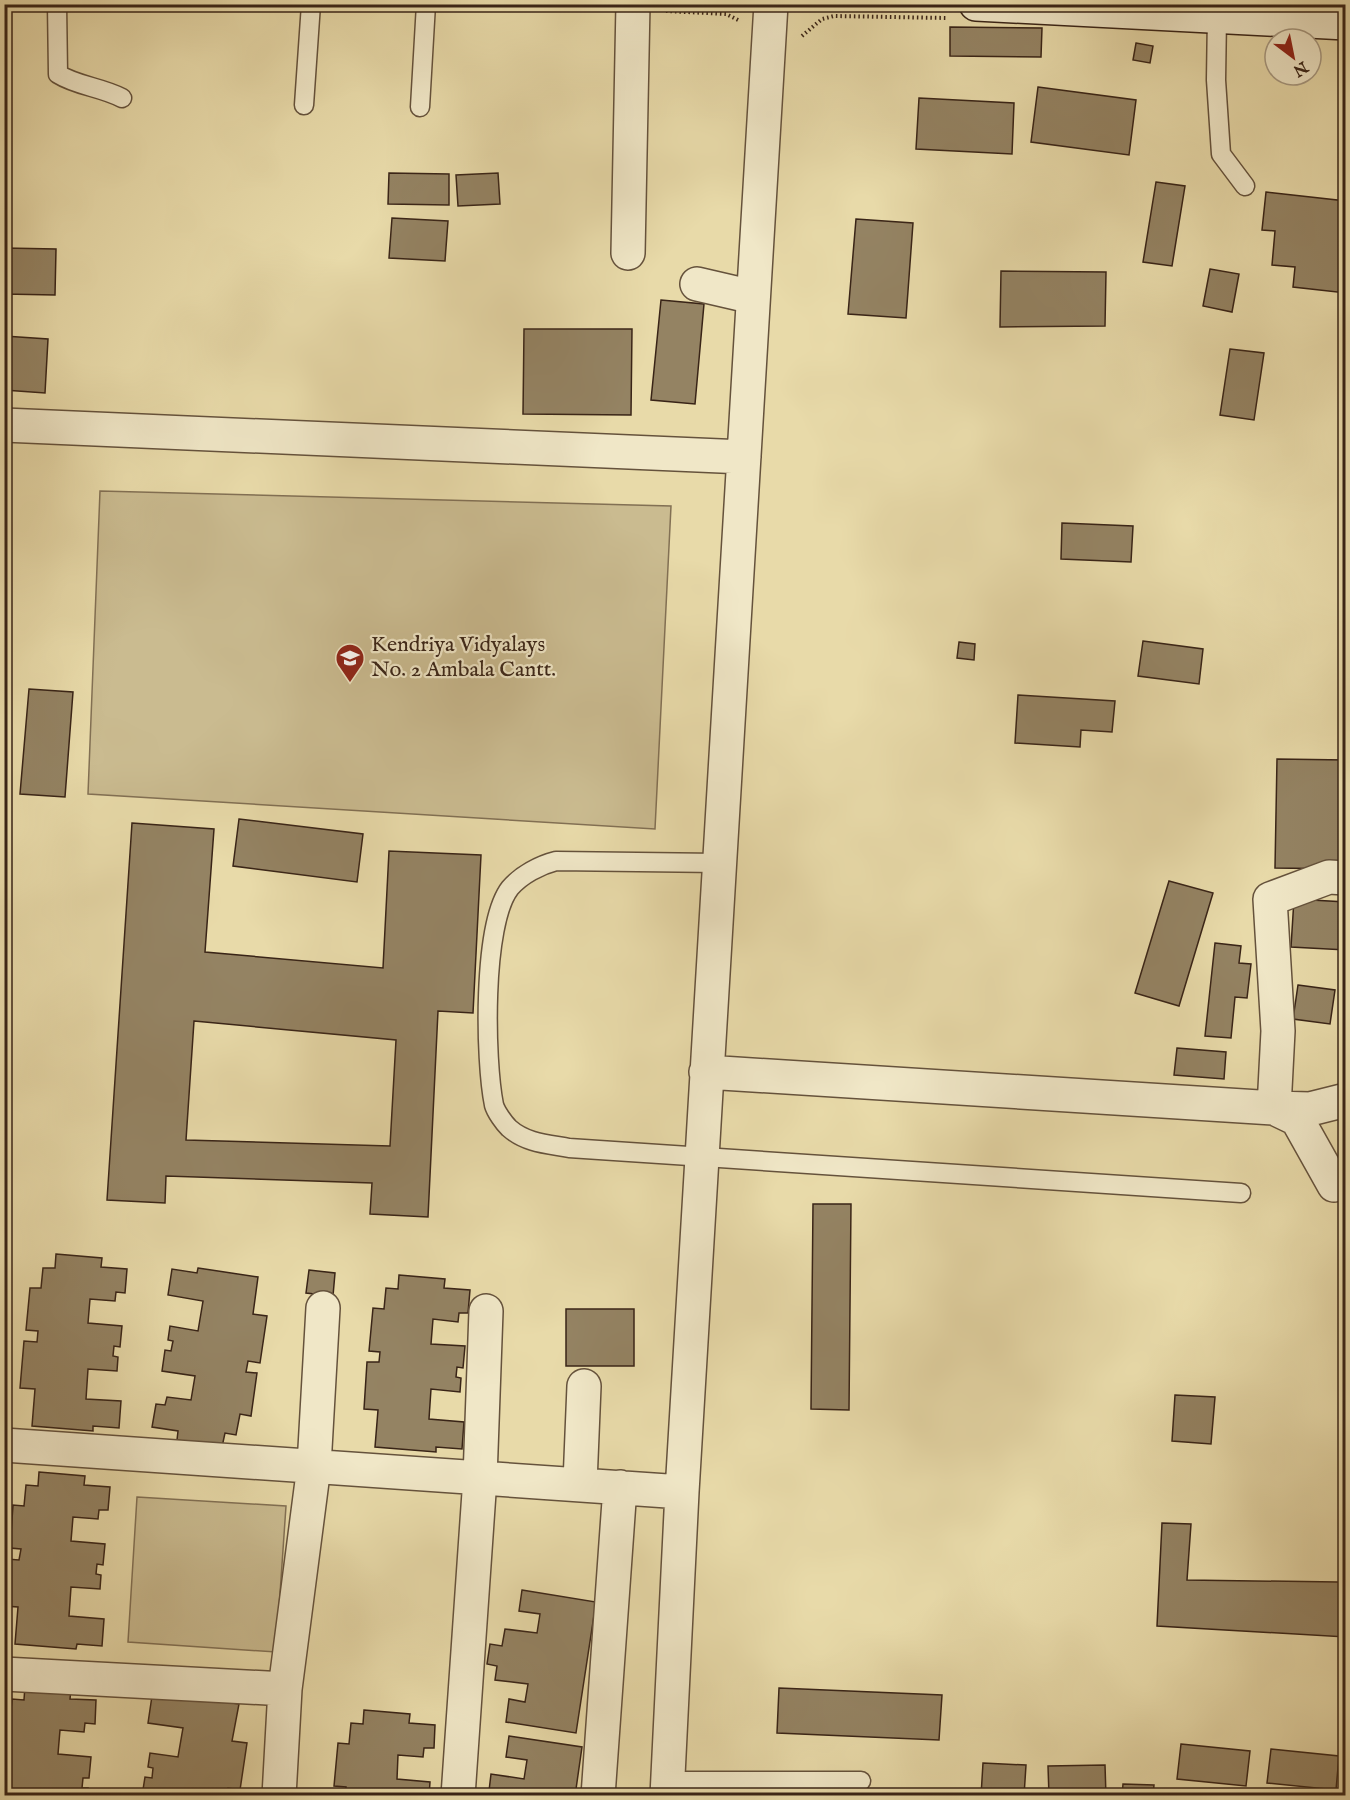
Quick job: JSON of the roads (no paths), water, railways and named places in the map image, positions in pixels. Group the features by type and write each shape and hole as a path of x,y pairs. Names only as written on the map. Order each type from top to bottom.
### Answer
{"street":[{"path":"668,1788 701,1155 771,4"},
{"path":"976,4 1346,23"},
{"path":"628,253 636,8"},
{"path":"697,284 753,297"},
{"path":"4,425 744,457"},
{"path":"1274,1108 1278,1030 1270,899 1329,877 1346,878"},
{"path":"706,1072 1274,1108 1310,1109 1346,1100"},
{"path":"1274,1108 1297,1119 1334,1185"},
{"path":"279,1796 285,1689 314,1466 323,1308"},
{"path":"458,1796 480,1478 486,1311"},
{"path":"580,1483 584,1386"},
{"path":"4,1445 580,1483 682,1492"},
{"path":"598,1796 620,1487"},
{"path":"4,1674 285,1689"}],"lane":[{"path":"57,4 58,74 68,80 103,88 122,98"},
{"path":"304,105 311,4"},
{"path":"420,107 426,4"},
{"path":"1218,16 1216,80 1221,154 1245,186"},
{"path":"719,863 556,861 539,866 510,888 494,924 490,961 489,1052 494,1108 508,1128 528,1141 569,1148 701,1155 872,1170 1241,1193"},
{"path":"668,1788 861,1781"}],"place":[{"name":"Kendriya Vidyalays No. 2 Ambala Cantt.","path":"350,684"}]}
